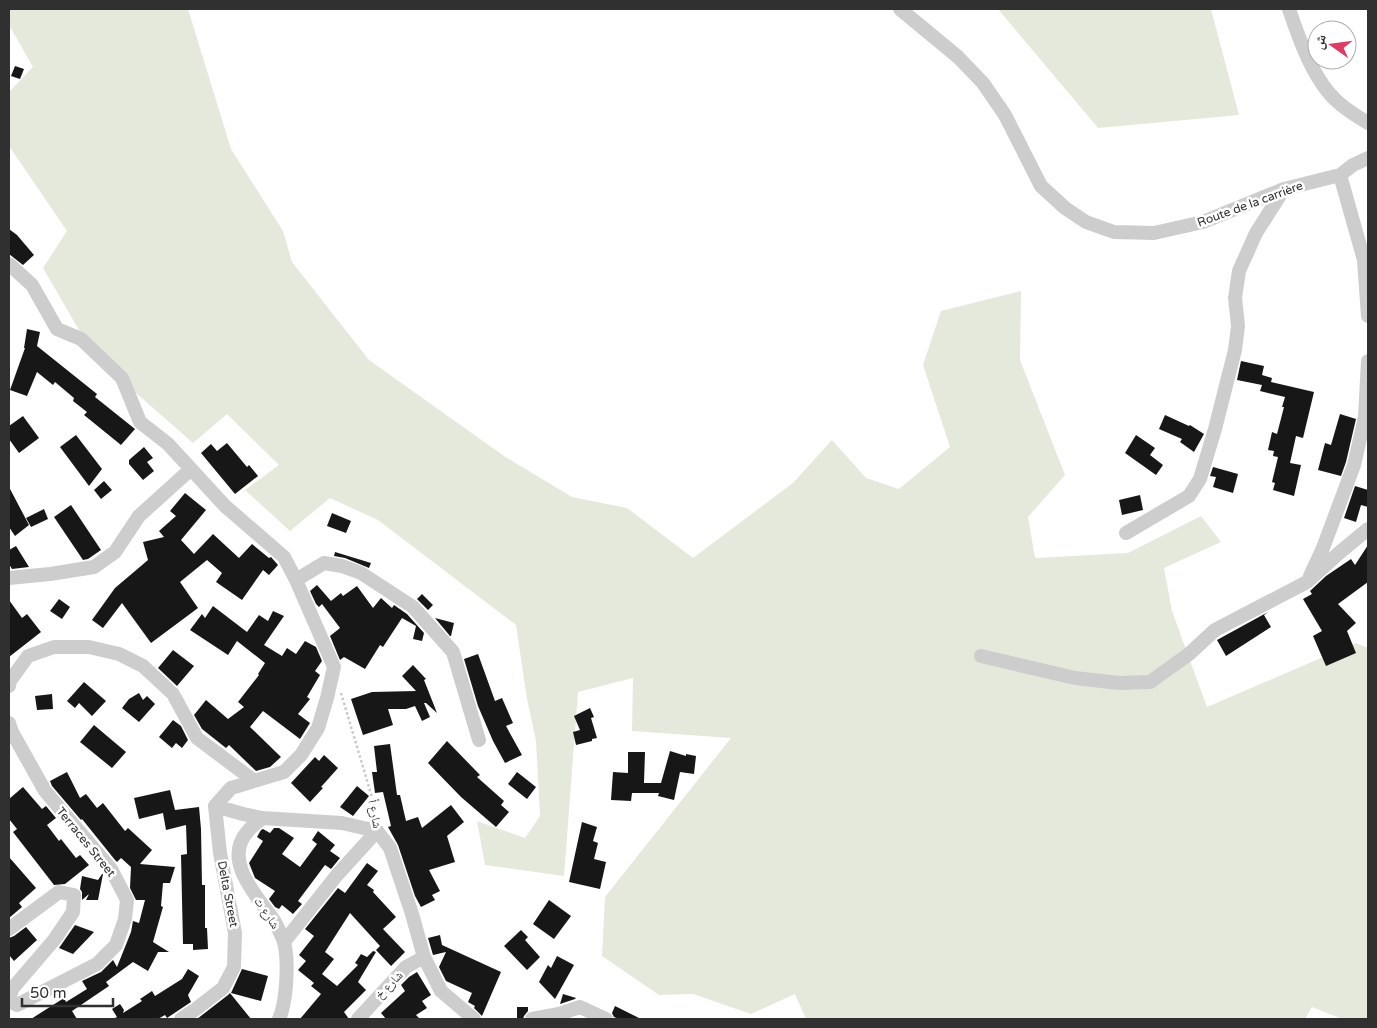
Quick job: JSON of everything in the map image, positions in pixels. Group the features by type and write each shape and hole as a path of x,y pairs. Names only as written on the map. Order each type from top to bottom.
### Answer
{"street":[{"name":"Route de la carrière","path":"900,9 958,57 983,83 1004,115 1042,186 1065,208 1086,222 1114,232 1154,233 1203,222 1284,189 1340,175 1353,165 1368,158"},
{"path":"1289,9 1298,36 1320,80 1338,102 1368,123"},
{"path":"1353,165 1368,148"},
{"path":"1340,175 1364,260 1368,316"},
{"path":"1126,533 1189,496 1200,479 1235,350 1238,326 1235,298 1239,271 1256,233 1284,189"},
{"path":"9,264 32,285 57,329 81,339 122,378 140,422 168,444 225,506 284,557 334,667 318,728 301,755 284,772 231,788 215,806 262,818 342,823 377,832 337,875 284,942"},
{"path":"1307,582 1323,548 1354,466 1365,417 1368,361"},
{"path":"9,578 94,567 115,552 139,516 191,469"},
{"path":"981,656 1075,678 1119,683 1150,682 1189,654 1214,630 1307,582 1368,529"},
{"path":"296,580 324,563 342,566 361,572 413,607 453,652 479,740"},
{"path":"9,686 10,680 28,656 54,647 89,647 119,654 143,666 173,694 197,738 253,780"},
{"name":"Terraces Street","path":"9,723 12,732 45,791 111,869 127,900 125,919 116,944 96,964 12,1003"},
{"name":"Delta Street","path":"181,1019 223,988 234,967 235,932 220,853 215,806"},
{"name":"شارع ث","path":"262,818 247,831 242,839 239,848 240,865 249,888 274,921 284,942 287,970 285,997 282,1014 279,1019"},
{"name":"شارع أ","path":"377,832 390,848 424,957 441,991 474,1019"},
{"path":"9,928 59,892 74,895 73,912 54,940 12,988 12,1003"},
{"name":"شارع خ","path":"358,1019 406,967 424,957"},
{"path":"532,1019 559,1014 580,1007 606,1019"}],"path":[{"name":"شارع أ","path":"334,667 374,804 377,832"}],"shaded area":[{"path":"9,9 188,9 231,149 283,231 292,262 369,360 504,456 572,497 627,508 693,558 793,483 832,440 866,478 899,489 950,447 923,365 941,311 1021,291 1020,360 1065,475 1028,517 1035,558 1128,553 1201,516 1221,542 1164,568 1172,611 1207,707 1356,643 1368,648 1368,1019 1342,1019 1312,1007 1305,1019 806,1019 795,994 751,1014 693,994 659,995 602,956 605,897 731,738 632,731 633,678 578,692 564,876 485,865 477,821 525,838 540,816 536,741 527,699 516,625 378,520 330,498 290,531 245,490 279,465 227,414 193,443 94,356 43,268 67,231 9,146 9,92 33,67 9,25"},
{"path":"998,9 1211,9 1239,115 1098,128"}],"building":[{"path":"15,66 24,69 20,79 11,76"},
{"path":"9,229 17,235 34,255 23,265 9,254"},
{"path":"27,329 40,332 37,346 97,394 95,397 135,429 121,445 84,415 87,412 73,401 74,398 55,382 53,385 37,372 27,396 10,390 25,348"},
{"path":"1241,361 1264,366 1262,375 1272,378 1271,382 1314,392 1303,438 1296,436 1290,463 1301,465 1294,496 1273,490 1275,483 1272,482 1278,457 1273,456 1274,451 1268,450 1272,432 1277,434 1285,397 1260,391 1262,385 1237,380"},
{"path":"1340,414 1356,419 1341,476 1318,470 1325,443 1331,445"},
{"path":"1165,415 1190,425 1204,434 1194,452 1180,442 1182,439 1159,429"},
{"path":"23,416 39,438 19,453 9,439 9,426"},
{"path":"76,435 102,469 89,486 60,447"},
{"path":"1136,435 1155,448 1150,455 1163,465 1156,475 1125,453"},
{"path":"227,443 247,467 249,465 258,476 235,494 201,453 211,444 217,451"},
{"path":"144,447 153,458 147,462 154,471 143,480 129,464 129,460"},
{"path":"1213,467 1238,474 1233,493 1213,487 1216,477 1210,476"},
{"path":"104,481 112,490 101,499 94,490"},
{"path":"1355,486 1368,490 1368,507 1361,505 1356,522 1344,518"},
{"path":"9,487 29,525 15,536 9,527"},
{"path":"185,493 206,510 181,540 194,554 213,534 239,558 252,544 269,558 271,557 278,565 269,575 263,570 242,600 216,582 222,573 207,560 180,582 198,608 151,643 122,603 103,628 92,620 115,588 148,560 143,542 164,537 159,531 176,516 170,511"},
{"path":"1140,495 1143,510 1122,515 1119,500"},
{"path":"71,505 101,550 88,559 83,560 54,517"},
{"path":"44,509 48,519 31,527 26,518"},
{"path":"332,513 351,521 346,533 327,526"},
{"path":"1368,545 1368,582 1338,604 1356,623 1347,631 1356,653 1326,666 1313,636 1322,631 1303,599 1312,594 1310,591 1326,576 1351,559 1355,565"},
{"path":"16,546 29,567 12,569 9,564 9,550"},
{"path":"335,552 371,563 369,568 345,558 334,556"},
{"path":"317,585 331,601 341,593 343,596 357,586 373,608 381,598 392,608 394,605 407,614 424,633 422,641 413,639 416,626 402,618 383,647 380,645 365,669 344,657 340,660 330,636 340,628 322,604 319,607 316,604 310,591"},
{"path":"422,594 433,605 428,610 417,599"},
{"path":"59,599 70,607 62,619 50,611"},
{"path":"9,600 22,618 27,614 41,632 9,657"},
{"path":"213,606 247,632 259,615 268,621 273,611 284,616 264,645 282,656 287,648 296,654 305,641 316,647 322,661 315,671 320,675 307,697 310,699 298,714 310,723 300,739 263,711 250,727 281,757 270,767 256,771 229,745 226,748 202,729 194,715 206,700 228,719 244,707 238,702 259,675 265,663 237,641 228,655 190,630 202,614 205,618"},
{"path":"1268,612 1264,615 1271,627 1226,656 1217,640"},
{"path":"435,618 454,623 451,636 450,636"},
{"path":"173,650 194,666 177,686 158,668"},
{"path":"478,654 495,701 502,698 513,723 506,726 522,755 505,763 478,706 464,659"},
{"path":"413,665 426,679 424,680 437,713 424,703 430,717 422,721 415,706 406,709 388,709 393,725 363,735 351,699 372,692 416,691 402,676"},
{"path":"84,682 106,701 92,716 79,703 75,708 67,701"},
{"path":"139,693 143,700 147,696 155,704 139,722 122,708 129,699"},
{"path":"52,694 53,709 37,710 35,696"},
{"path":"590,708 594,717 591,718 597,738 576,745 573,732 580,730 574,716"},
{"path":"173,720 181,726 188,740 182,748 176,743 172,748 159,737"},
{"path":"94,725 126,752 112,768 80,742"},
{"path":"447,741 480,775 477,777 504,801 501,805 509,812 496,827 461,797 428,763"},
{"path":"390,744 397,795 400,795 406,821 418,817 422,828 451,805 464,822 447,836 455,862 429,870 440,891 432,895 435,900 421,907 415,896 398,845 388,827 391,826 383,792 375,793 372,772 377,772 374,746"},
{"path":"670,751 686,756 686,754 696,756 694,774 680,772 674,800 658,796 659,793 632,793 631,801 611,800 613,772 628,773 628,752 645,752 644,783 661,783"},
{"path":"324,755 338,768 310,802 291,783 315,757 319,761"},
{"path":"67,772 80,798 86,794 97,808 103,803 125,831 128,828 152,850 140,864 175,867 170,883 163,883 161,906 163,907 153,942 169,952 158,952 148,971 133,962 106,982 109,986 72,1011 77,1019 31,1019 64,998 66,1002 87,989 82,981 101,972 113,960 117,967 131,932 133,921 139,923 145,900 136,900 130,888 131,867 121,858 117,862 115,860 52,786 50,781"},
{"path":"517,772 536,787 527,799 508,784"},
{"path":"357,786 369,796 353,816 340,807"},
{"path":"23,787 42,809 46,806 56,818 47,825 59,841 61,839 76,858 80,855 89,865 65,884 54,885 13,832 17,829 9,819 9,799"},
{"path":"170,790 175,810 199,807 202,885 205,885 205,928 207,928 208,949 193,950 193,944 183,944 181,855 187,854 186,825 166,830 163,813 139,819 134,798"},
{"path":"582,822 597,827 593,841 598,843 594,859 606,862 600,889 569,882"},
{"path":"274,828 279,828 294,838 282,854 300,867 317,844 312,840 318,831 335,845 330,851 340,858 331,869 325,865 298,901 302,904 293,914 282,905 279,909 275,907 269,899 275,891 255,878 249,863 263,841 257,837 261,830 263,829 270,833"},
{"path":"9,857 36,888 19,903 22,907 9,918"},
{"path":"367,863 378,871 367,885 374,890 373,892 396,917 383,929 405,952 391,966 376,950 380,946 350,913 325,952 334,959 322,974 337,986 358,965 355,963 361,954 367,957 373,951 376,952 358,982 366,990 344,1012 349,1019 300,1019 321,994 311,986 314,983 298,970 306,961 299,955 314,936 305,929 338,888 345,893"},
{"path":"102,874 98,900 86,900 89,894 82,900 80,889 82,876 98,880"},
{"path":"549,900 571,916 554,939 533,924"},
{"path":"75,925 94,932 73,954 59,948"},
{"path":"26,927 37,940 14,961 9,955 9,938"},
{"path":"521,930 528,937 525,940 540,957 527,970 504,946"},
{"path":"440,935 442,945 501,972 482,1016 474,1008 475,1006 468,1002 472,993 446,981 439,967 446,952 433,955 428,938"},
{"path":"557,956 574,965 555,999 539,982 548,965 551,968"},
{"path":"188,969 199,976 188,995 191,1002 167,1018 165,1015 158,1019 113,1019 117,1017 112,1009 120,1004 124,1010 123,1013 142,1001 140,999 152,991 155,996 182,979"},
{"path":"242,969 268,976 261,1001 231,993"},
{"path":"417,972 431,995 422,1001 427,1008 416,1015 420,1019 386,1019 381,1013 405,991 401,985"},
{"path":"230,993 251,1019 197,1019 228,995"},
{"path":"563,994 576,998 560,1004"},
{"path":"615,1006 641,1019 619,1019 614,1017 612,1013"},
{"path":"517,1007 528,1007 528,1011 523,1019 517,1019"}]}
